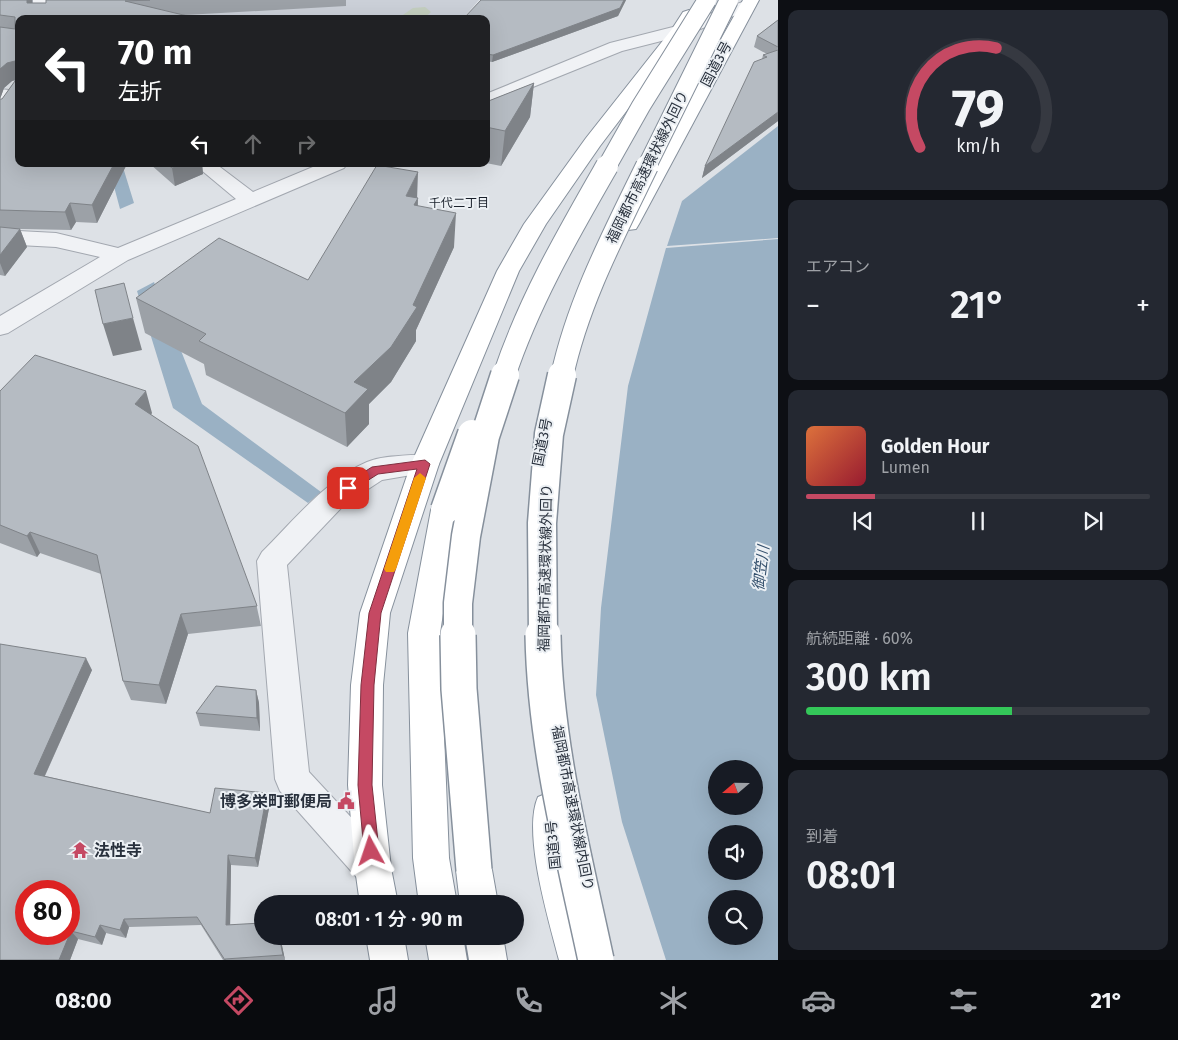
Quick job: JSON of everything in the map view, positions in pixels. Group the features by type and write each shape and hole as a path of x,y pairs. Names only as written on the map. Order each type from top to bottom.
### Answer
{"highway":[{"path":"378,895 365,785 367,685 375,613 425,464 477,340 512,264 536,224 592,142 679,31 699,0"},
{"path":"437,895 431,858 424,633 445,510 477,419 497,370 562,237 636,104 706,0"},
{"path":"478,895 459,689 458,603 466,536 485,436 507,368 526,319 561,246 641,106 706,0"},
{"name":"国道3号","path":"578,960 556,874 531,614 534,487 562,338 661,167 741,1"},
{"name":"福岡都市高速環状線外回り","path":"596,960 555,767 544,680 542,523 549,434 566,359 580,312 605,252 741,1"},
{"name":"福岡都市高速環状線内回り","path":"604,960 560,752 552,691 552,606 562,440 573,374 586,322 610,258 651,168 741,1"},
{"path":"386,945 389,960"},
{"path":"446,945 448,960"},
{"path":"486,945 488,960"}],"street":[{"path":"41,0 41,15"},
{"path":"490,99 616,47 679,31 741,1"},
{"path":"0,111 10,91"},
{"path":"208,167 250,200"},
{"path":"0,327 120,255 330,167"},
{"path":"0,237 56,240 120,255"},
{"path":"373,868 292,779 272,561 334,497 376,470 425,464"}],"shaded area":[{"path":"81,0 479,0 466,15 78,15"}],"green space":[{"path":"425,7 431,12 428,15 403,15 413,8"}],"water":[{"path":"778,126 778,238 667,246 682,201"},
{"path":"109,167 123,167 134,203 120,209"},
{"name":"御笠川","path":"778,239 778,960 666,960 622,822 596,695 601,608 628,386 666,248"},
{"path":"154,282 202,404 321,492 308,503 173,408 137,291"}],"building":[{"path":"0,0 27,0 27,3 46,3 46,0 150,0 125,1 183,15 15,15 15,17 0,15"},
{"path":"481,0 624,0 620,8 493,55 490,55 490,15 467,15"},
{"path":"778,20 778,47 757,36"},
{"path":"0,27 15,29 15,61 7,63 0,69"},
{"path":"778,50 778,112 705,166 754,62 767,57 763,55"},
{"path":"15,81 15,167 112,167 92,205 70,203 65,212 0,210 0,99 2,99"},
{"path":"534,83 505,131 490,128 490,100"},
{"path":"376,167 389,167 418,172 406,196 418,198 414,205 456,213 413,305 417,307 391,347 354,382 368,389 345,413 199,341 206,334 136,298 219,238 308,280"},
{"path":"0,227 20,229 0,255"},
{"path":"124,283 133,318 103,324 95,290"},
{"path":"35,355 146,391 135,404 198,446 257,606 181,614 159,685 123,681 97,555 30,532 27,536 0,525 0,391"},
{"path":"0,644 86,658 34,774 210,813 215,788 267,793 255,858 228,855 226,925 254,923 254,945 281,945 283,955 225,960 197,917 124,919 120,930 100,925 95,937 80,933 80,880 15,880 15,945 65,945 59,960 0,960"},
{"path":"216,686 256,690 257,718 196,713"}],"slow traffic":[{"path":"390,569 420,478"}],"place":[{"name":"博多栄町郵便局","path":"346,801"},
{"name":"法性寺","path":"80,850"}],"district":[{"name":"千代二丁目","path":"459,203"}],"route":[{"path":"348,488 376,470 425,464 375,613 367,685 365,785 371,851"}]}
